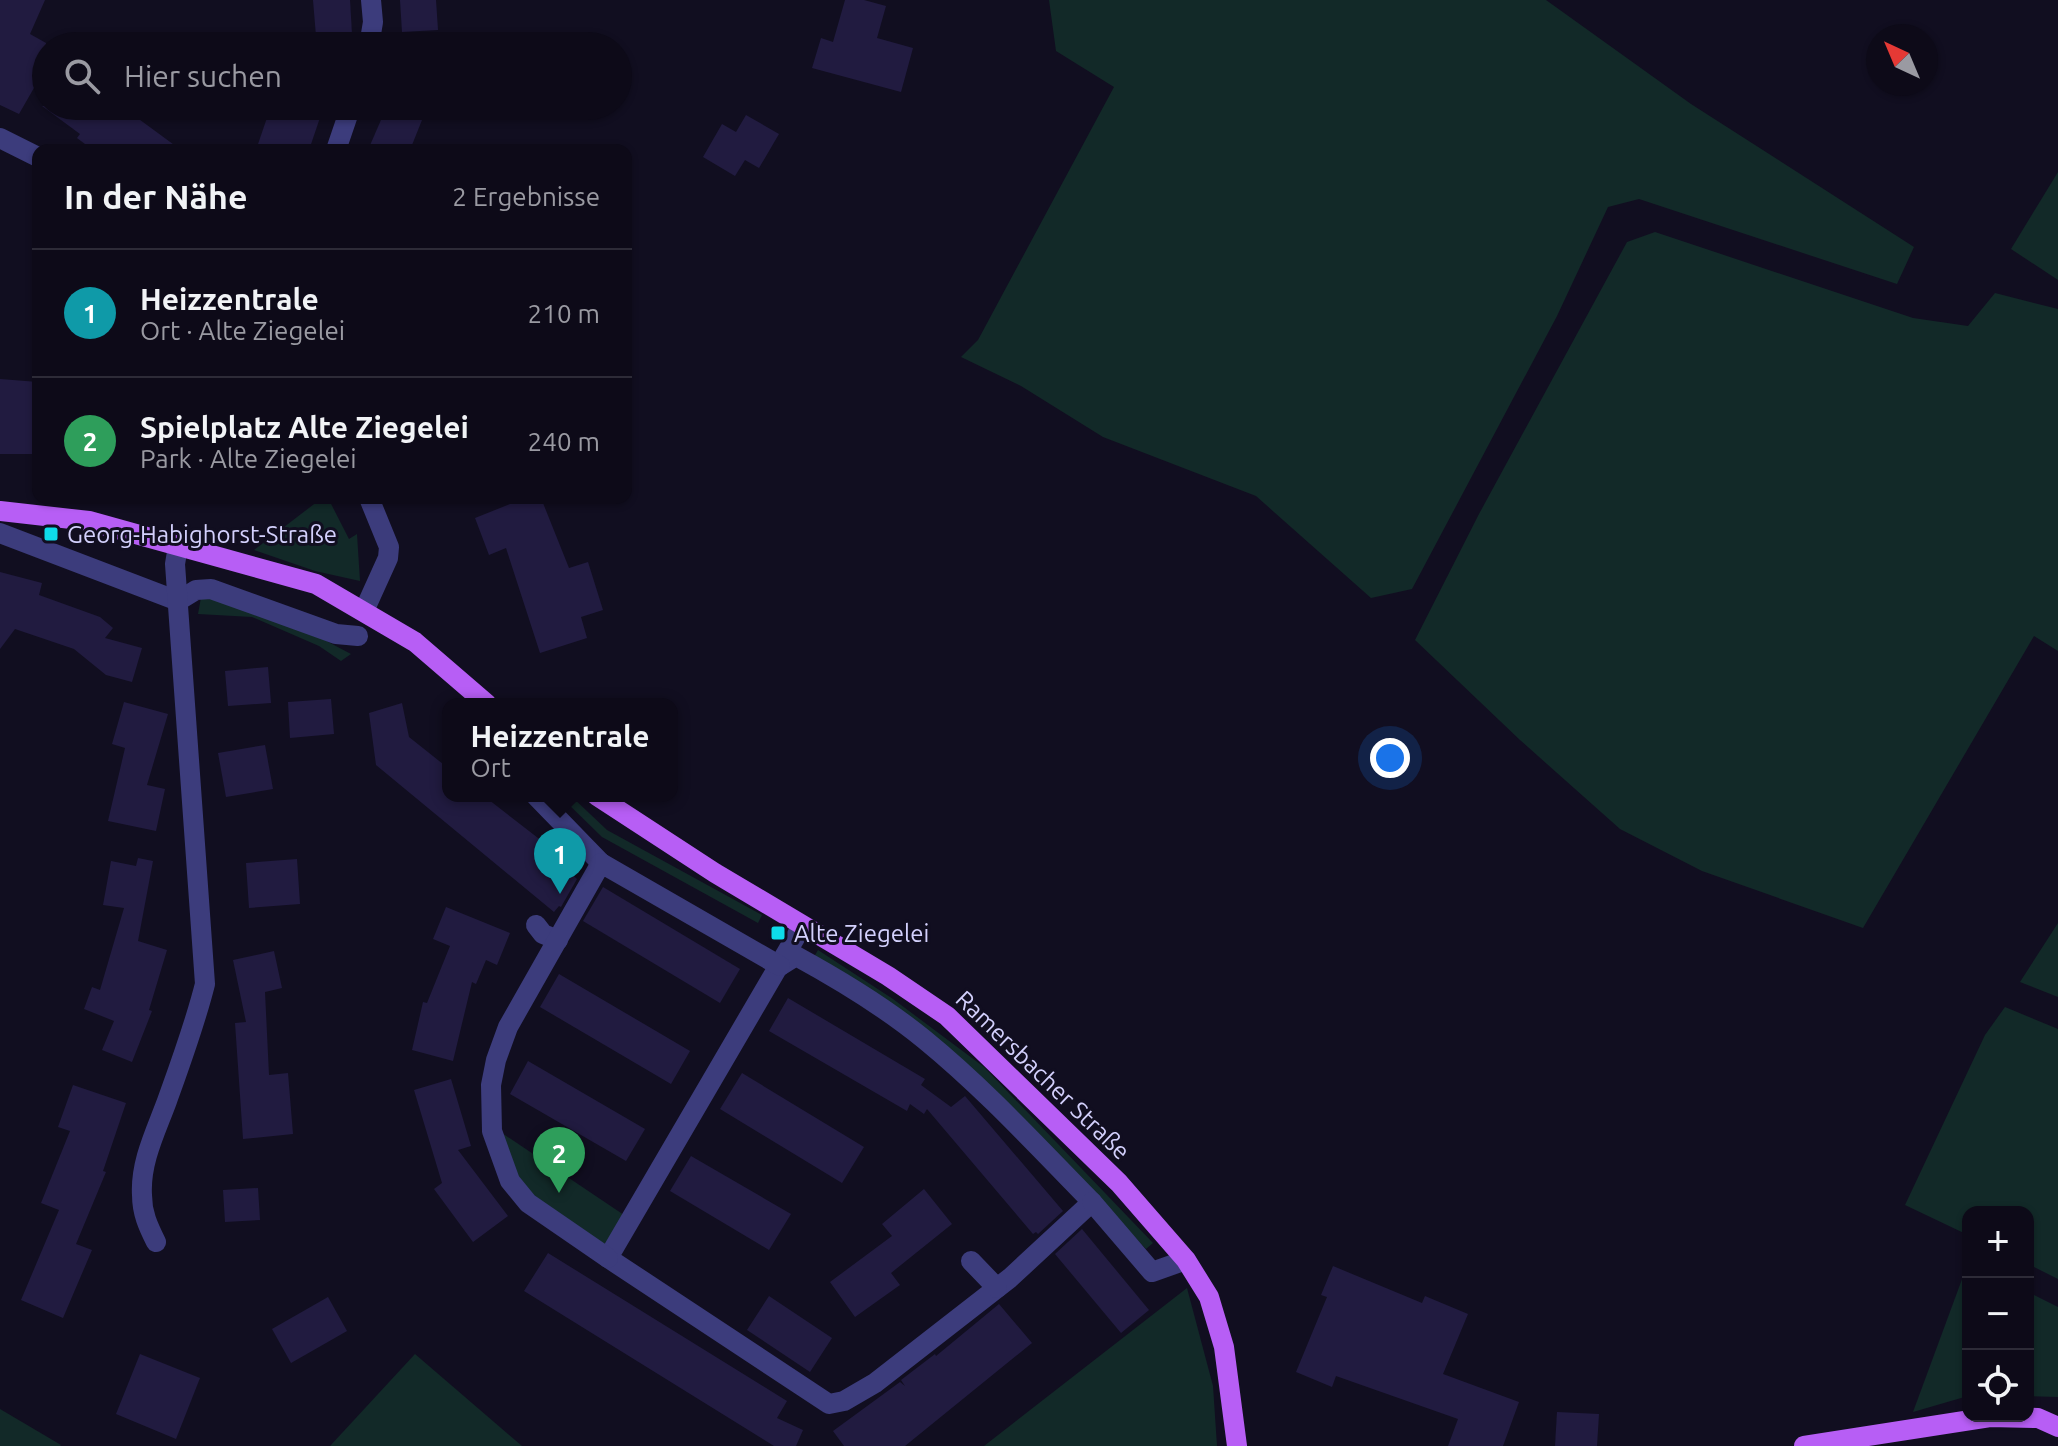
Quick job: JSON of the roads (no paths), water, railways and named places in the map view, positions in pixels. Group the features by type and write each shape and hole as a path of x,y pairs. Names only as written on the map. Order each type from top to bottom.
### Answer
{"main road":[{"path":"0,511 89,521 316,584 415,642 480,698"},
{"name":"Ramersbacher Straße","path":"606,802 802,926 888,976 947,1016 1119,1183 1186,1260 1209,1297 1224,1347 1237,1446"},
{"path":"1804,1446 1990,1417 2038,1418 2058,1427"}],"street":[{"path":"371,0 371,32"},
{"path":"338,144 346,120"},
{"path":"0,138 32,154"},
{"path":"364,611 388,558 389,547 371,504"},
{"path":"0,533 178,601"},
{"path":"156,1242 145,1219 143,1173 150,1145 196,1022 205,984 175,564 178,546"},
{"path":"178,601 196,590 211,589 336,634 358,636"},
{"path":"542,802 601,863 780,966"},
{"path":"601,863 508,1027 496,1060 491,1085 492,1131 510,1181 528,1203 829,1404 844,1401 875,1383 997,1288 1092,1202"},
{"path":"536,925 543,934 558,940"},
{"path":"608,1258 802,926"},
{"path":"780,966 796,956 923,1038 978,1086 1092,1202 1152,1272 1186,1260"},
{"path":"971,1261 997,1288"}],"place":[{"name":"Georg-Habighorst-Straße","path":"51,534"},
{"name":"Heizzentrale","path":"560,894"},
{"name":"Alte Ziegelei","path":"778,933"},
{"name":"Spielplatz Alte Ziegelei","path":"559,1193"}]}
